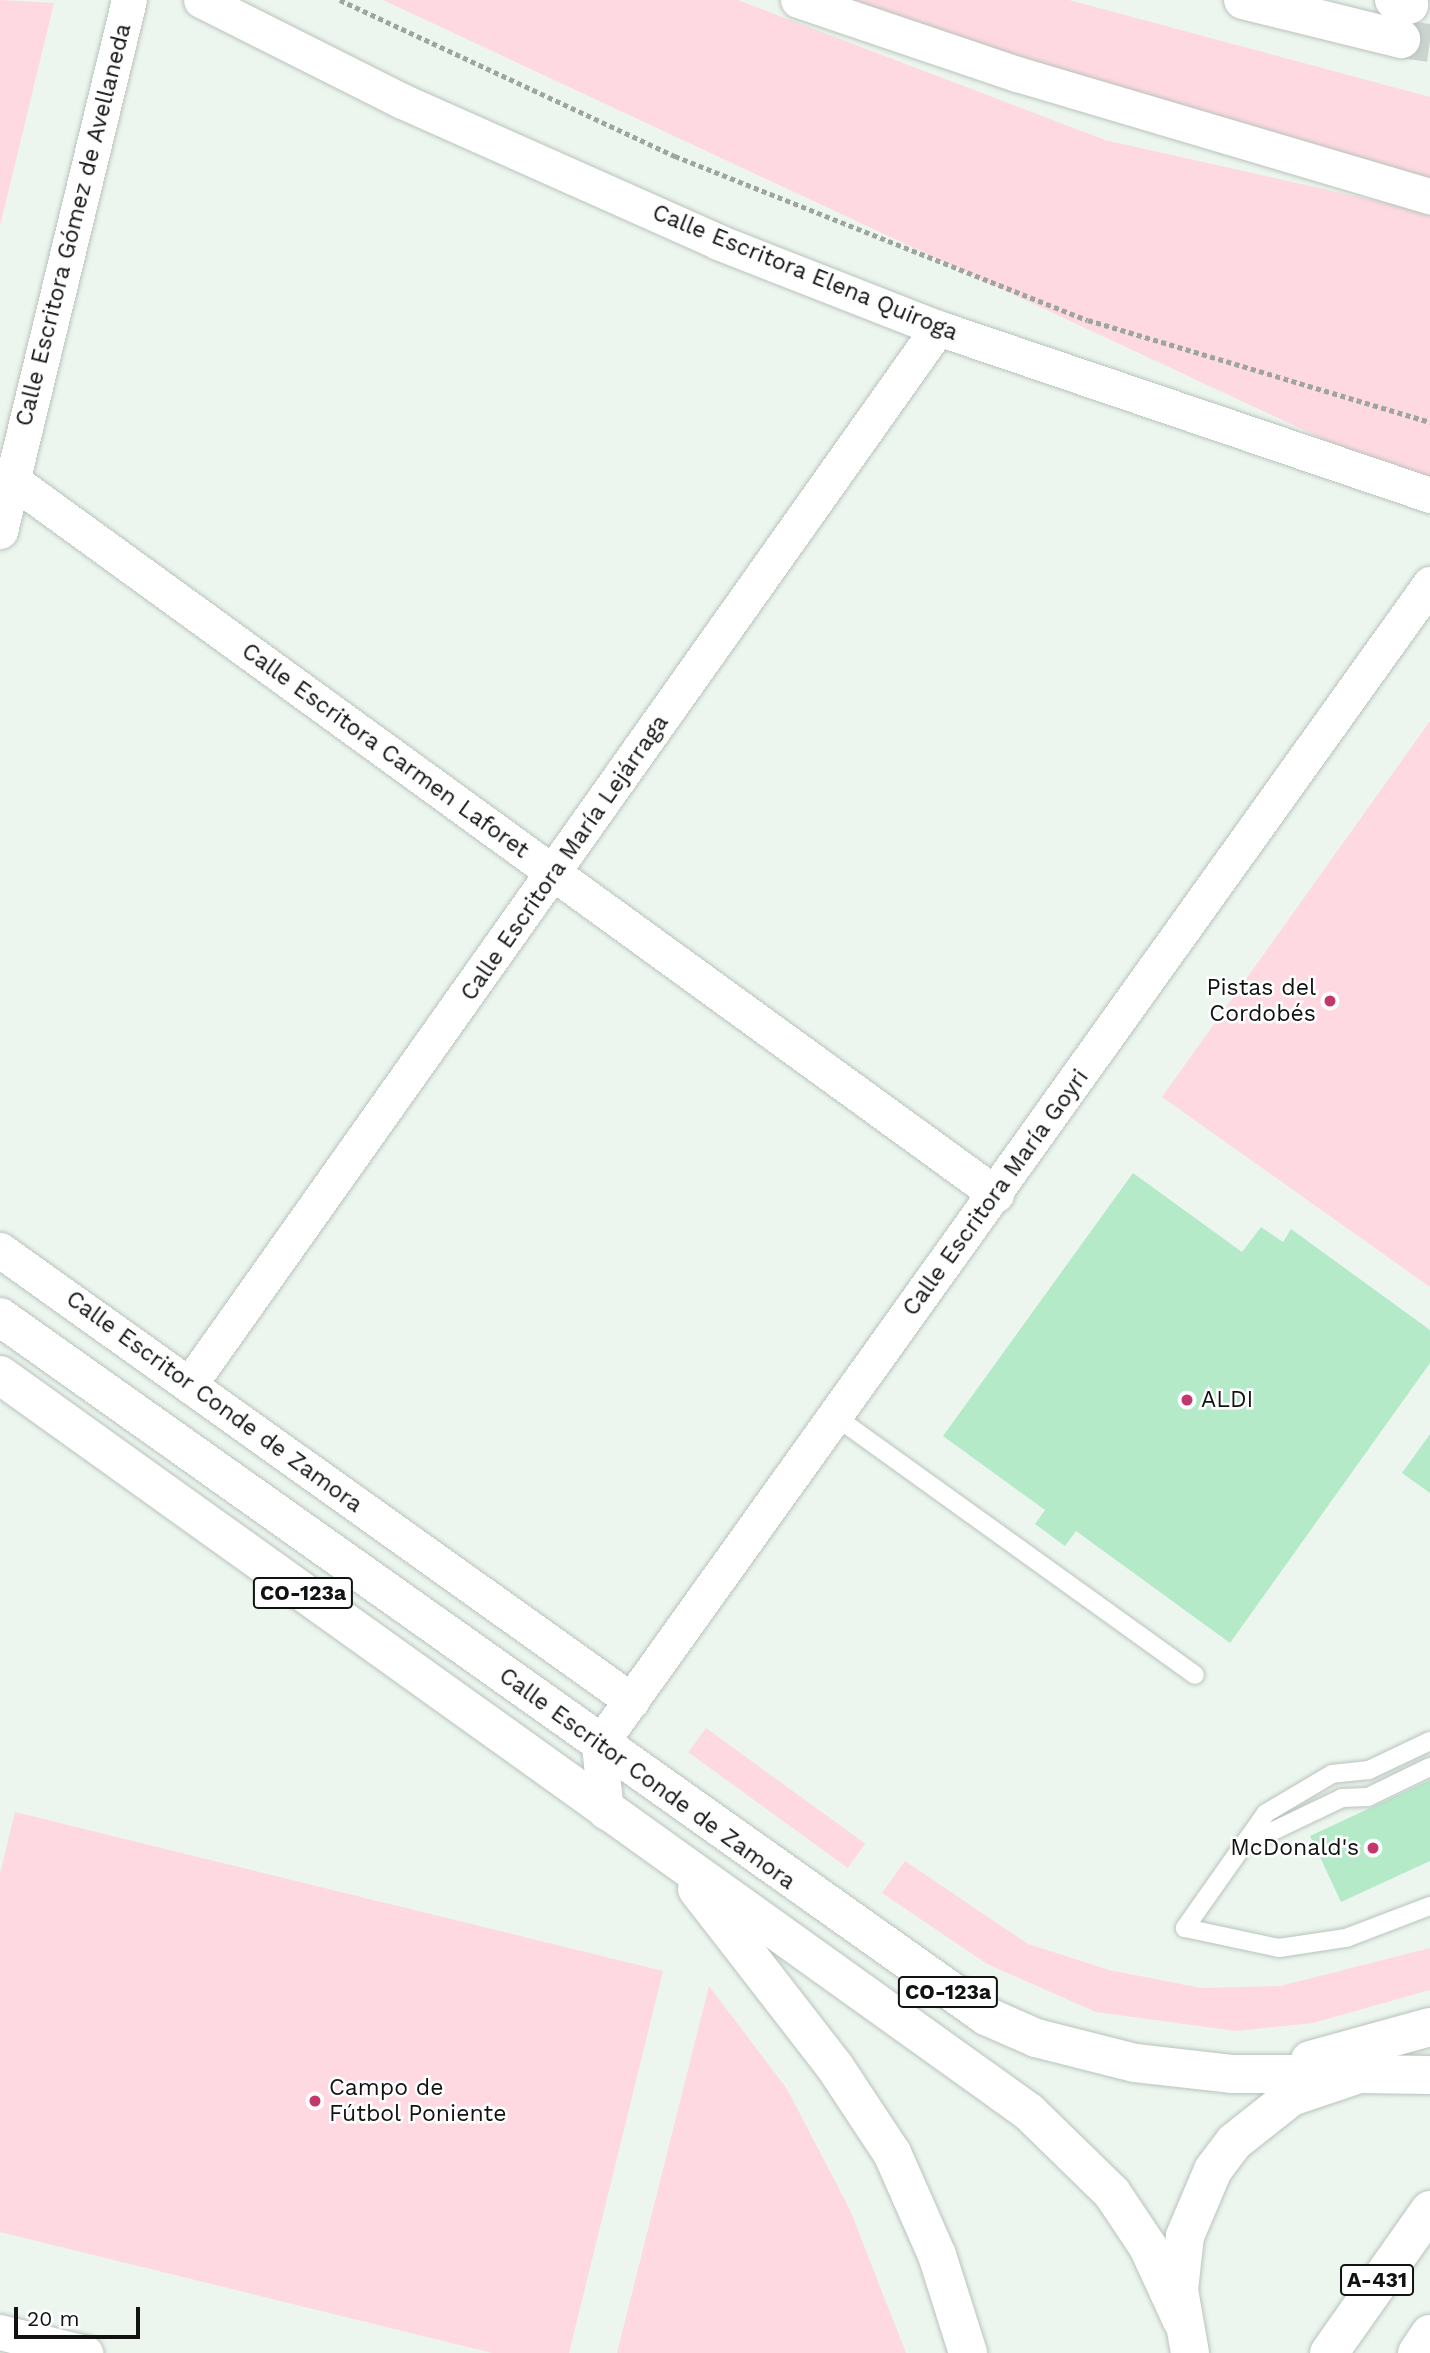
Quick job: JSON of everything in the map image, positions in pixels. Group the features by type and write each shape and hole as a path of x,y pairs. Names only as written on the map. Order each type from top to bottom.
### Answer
{"main road":[{"path":"1243,0 1401,14"},
{"name":"Calle Escritor Conde de Zamora","path":"0,1317 600,1745 998,2022 1109,2057 1231,2074 1430,2075"},
{"name":"CO-123a","path":"0,1375 606,1812 991,2083 1066,2144 1127,2213 1186,2337"},
{"path":"677,1862 835,2067 892,2154 937,2255 968,2353"},
{"path":"1231,2074 1430,2027"},
{"path":"1186,2337 1185,2236 1213,2170 1264,2115 1291,2097 1359,2074"},
{"name":"A-431","path":"1329,2353 1430,2210"},
{"path":"1417,2353 1430,2334"}],"street":[{"name":"Calle Escritora Gómez de Avellaneda","path":"0,531 129,0"},
{"name":"Calle Escritora Elena Quiroga","path":"201,0 402,101 693,231 938,328 1430,495"},
{"path":"798,0 980,62 1430,196"},
{"name":"Calle Escritora María Lejárraga","path":"189,1385 555,874 938,328"},
{"name":"Calle Escritora Carmen Laforet","path":"12,480 996,1194"},
{"name":"Calle Escritora María Goyri","path":"600,1745 1430,584"},
{"name":"Calle Escritor Conde de Zamora","path":"0,1250 632,1701"},
{"path":"600,1745 606,1812"},
{"path":"0,2332 85,2353"}],"lane":[{"path":"836,1417 1195,1675"},
{"path":"1430,1741 1369,1770 1332,1774 1266,1813 1185,1928 1279,1948 1346,1938 1430,1906"},
{"path":"1244,1845 1342,1798 1368,1797 1430,1767"}],"path":[{"path":"340,0 675,156 1088,320 1430,422"}],"shaded area":[{"path":"0,0 54,3 0,226"},
{"path":"383,0 738,0 1105,140 1430,213 1430,489"},
{"path":"799,0 1069,0 1430,97 1430,196"},
{"name":"Pistas del Cordobés","path":"1430,721 1430,1287 1162,1097"},
{"path":"706,1728 865,1844 848,1868 688,1752"},
{"name":"Campo de Fútbol Poniente","path":"15,1812 663,1971 569,2353 492,2353 0,2232 0,1874"},
{"path":"905,1861 1028,1944 1109,1970 1201,1988 1280,1986 1430,1948 1430,1990 1313,2023 1236,2031 1096,2012 987,1964 882,1893"},
{"path":"709,1986 787,2089 850,2210 906,2353 617,2353"}],"building":[{"name":"ALDI","path":"1133,1173 1242,1252 1261,1227 1283,1242 1291,1229 1430,1330 1430,1363 1230,1643 1076,1531 1065,1546 1035,1524 1045,1510 943,1436"},
{"path":"1430,1434 1430,1493 1402,1473"},
{"name":"McDonald's","path":"1430,1780 1430,1861 1341,1902 1310,1836"}],"tunnel":[{"path":"1401,39 1430,43"}],"place":[{"name":"Pistas del Cordobés","path":"1330,1001"},
{"name":"ALDI","path":"1187,1400"},
{"name":"McDonald's","path":"1373,1848"},
{"name":"Campo de Fútbol Poniente","path":"315,2101"}]}
